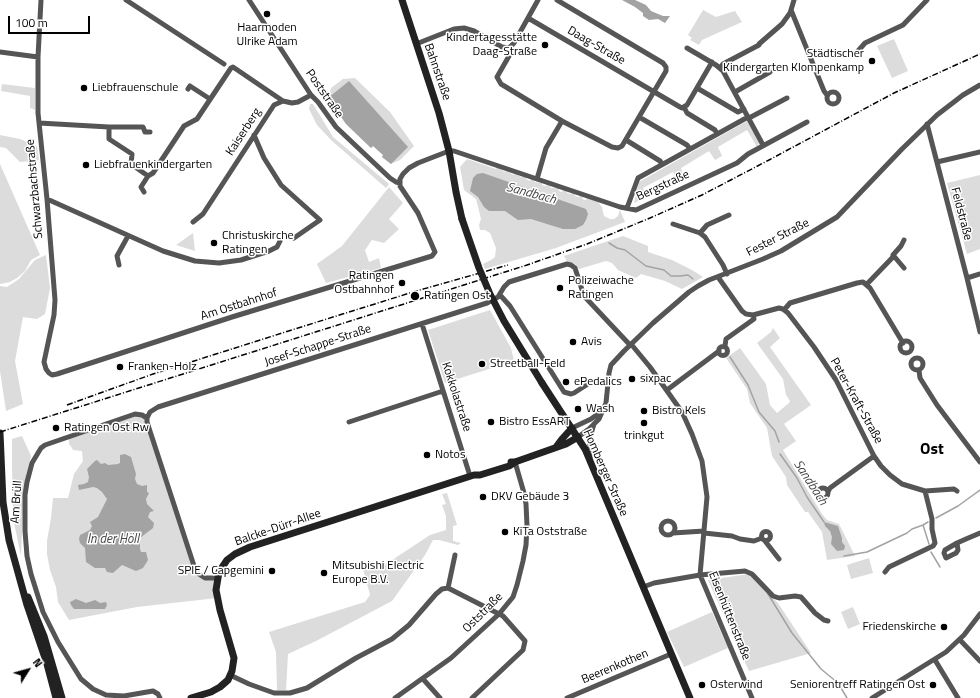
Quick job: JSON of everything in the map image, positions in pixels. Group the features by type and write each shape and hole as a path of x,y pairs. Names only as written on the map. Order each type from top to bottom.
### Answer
{"main road":[{"name":"Bahnstraße","path":"402,0 439,113 449,151"},
{"name":"Homberger Straße","path":"449,151 456,192 466,234 490,294 504,321 542,383 578,437 690,698"},
{"path":"556,447 572,428"},
{"path":"0,433 3,502 9,540 56,698"},
{"name":"Balcke-Dürr-Allee","path":"230,675 233,668 234,658 217,598 217,578 227,560 235,554 242,550 472,476 509,466 515,462 566,444 578,437"},
{"path":"19,576 33,606 44,636 62,698"},
{"path":"191,698 217,689 228,680 230,675"}],"street":[{"name":"Schwarzbachstraße","path":"41,0 38,57 39,124 55,300 54,315 44,362 49,373"},
{"path":"126,0 224,64"},
{"name":"Poststraße","path":"249,0 312,95 336,127 390,178 400,183 400,186 418,213 436,252"},
{"path":"416,44 454,29 464,28 471,29 502,47 507,48 514,43 538,0"},
{"path":"507,48 509,56 498,74 499,83 562,121 612,147 620,147 626,140 666,70 666,66 557,0"},
{"path":"720,68 723,64 759,44 782,24 790,13 794,0"},
{"path":"858,51 865,43 903,25 927,0"},
{"path":"791,10 827,95"},
{"name":"Daag-Straße","path":"528,18 680,107 684,107 687,113 715,130 717,134"},
{"path":"687,48 720,68 735,92 763,145"},
{"path":"0,52 38,57"},
{"path":"684,107 712,62"},
{"path":"144,192 141,187 148,176 153,173 184,126 196,119 231,68 233,67 282,101 292,103 298,102 312,95"},
{"path":"735,92 770,72"},
{"name":"Fester Straße","path":"578,437 599,419 606,403 611,365 616,358 689,292 708,280 763,260 781,251 837,217 927,124 946,108 980,85"},
{"path":"188,89 190,86 210,99"},
{"path":"697,88 738,112 744,109"},
{"path":"627,208 638,178 748,117 787,98"},
{"name":"Kaiserberg","path":"193,222 203,214 274,105 282,101"},
{"path":"639,117 687,145 690,149"},
{"path":"536,179 546,148 562,121"},
{"name":"Bergstraße","path":"449,151 454,151 620,207 636,210 737,163 763,145 807,122"},
{"path":"39,124 143,127 145,132 150,132"},
{"name":"Feldstraße","path":"927,124 980,332"},
{"path":"109,127 109,139 132,154 131,163 133,166 148,176"},
{"path":"254,135 264,158 281,185 320,220 294,238"},
{"path":"626,140 660,161 662,164"},
{"path":"400,183 403,174 409,168 449,151"},
{"path":"937,162 980,152"},
{"path":"47,199 176,256 208,263 231,262 250,258 273,249 280,241"},
{"path":"700,233 707,225 729,215"},
{"path":"674,224 700,233 708,241 727,274"},
{"path":"119,265 117,256 128,236"},
{"path":"867,284 893,257 893,254 901,246 904,240"},
{"name":"Am Ostbahnhof","path":"49,373 57,374 232,317 432,256 436,252"},
{"path":"893,254 904,268"},
{"name":"Josef-Schappe-Straße","path":"147,418 150,412 158,407 486,303 500,295 504,287 509,282 567,264 570,264 575,268 584,296 631,345"},
{"path":"967,278 980,274"},
{"path":"718,277 742,311 749,315 779,308 784,310 790,303 812,296 857,283 863,282 867,284 902,343 901,350 911,357 918,358 922,361 923,365 919,370 920,378 937,405 980,462"},
{"path":"500,295 510,306 564,392 571,394 574,393 591,382 602,381 608,383"},
{"name":"Peter-Kraft-Straße","path":"784,310 814,347 836,380 874,456 881,466 902,484 925,491 954,489 957,491"},
{"path":"667,390 719,351 722,355 727,353 725,346 726,339 754,319 753,315"},
{"name":"Kokkolastraße","path":"422,324 472,476"},
{"path":"902,343 906,342 911,344 912,367 919,370"},
{"name":"Eisenhüttenstraße","path":"631,345 667,390 682,412 703,464 707,497 700,575 752,698"},
{"path":"348,422 443,391"},
{"path":"572,428 591,419 603,410"},
{"name":"Am Brüll","path":"147,418 142,415 135,414 45,445 38,451 30,469 25,495 25,531 27,556 38,598 48,622 77,672 86,684 106,695 117,697 153,691 156,692 160,698"},
{"path":"147,418 196,572 205,578 217,578"},
{"name":"Fester Straße","path":"590,463 590,437 595,424"},
{"path":"828,492 830,488 874,456"},
{"name":"Oststraße","path":"395,698 451,658 499,614 516,591 526,545 526,504 515,462"},
{"path":"885,572 888,567 933,546 932,519 925,491"},
{"path":"673,532 704,532 754,541 764,539 779,559"},
{"path":"957,543 980,533"},
{"path":"448,588 455,555"},
{"path":"643,588 654,583 700,575 745,571 749,572 773,596 780,598 795,596 801,597 815,613 824,620 828,621"},
{"path":"230,675 253,686 274,693 290,693 307,688 361,655 392,639 409,625 436,594 442,589 448,588 499,614 508,621 524,641 524,647 472,698"},
{"path":"872,698 946,652 960,640 980,614"},
{"path":"960,640 980,661"},
{"name":"Beerenkothen","path":"567,698 671,654"},
{"path":"935,660 958,698"},
{"path":"423,679 440,698"}],"shaded area":[{"path":"703,10 716,17 735,11 742,22 702,40 699,45 690,40 692,38 688,35"},
{"path":"894,39 908,71 892,78 877,46"},
{"path":"355,78 390,112 414,146 400,160 391,164 382,157 383,155 373,146 371,148 346,124 328,98 331,88 343,79"},
{"path":"2,84 35,88 35,110 30,108 30,96 1,91"},
{"path":"310,104 313,104 333,137 389,184 386,188 331,140 317,125 309,109"},
{"path":"747,121 759,143 757,147 747,130 718,147 722,156 715,160 709,151 681,168 683,174 676,178 673,172 643,188 645,192 638,196 640,200 634,203 639,182"},
{"path":"0,135 20,139 37,146 39,160 20,162 6,148 0,147"},
{"path":"467,159 496,169 497,167 514,175 515,173 521,177 526,177 526,179 530,181 531,179 535,180 534,182 542,183 542,185 551,186 550,188 559,188 559,191 567,191 567,193 575,194 575,196 583,197 582,199 586,200 587,198 598,202 602,207 604,216 610,219 614,219 618,216 620,210 625,222 556,248 485,269 483,264 495,257 496,248 490,233 485,230 480,230 479,225 481,219 476,199 464,190 460,167"},
{"path":"0,164 40,255 31,260 25,271 17,278 10,282 0,284"},
{"path":"980,175 980,249 967,254 947,183"},
{"path":"389,187 403,203 389,219 399,229 384,243 372,240 365,250 369,262 379,258 381,268 326,283 317,264 342,246"},
{"path":"193,233 195,251 176,245"},
{"path":"623,236 648,246 648,252 672,260 703,277 682,289 665,281 641,274 636,278 618,270 612,263 606,261 579,269 575,264 567,261 564,256"},
{"path":"46,255 50,288 45,314 37,319 23,317 15,361 23,404 6,411 0,371 0,286 7,287 19,279 35,260"},
{"path":"490,310 511,348 514,361 445,383 428,330"},
{"path":"773,328 780,338 770,347 811,405 784,424 796,441 783,450 822,514 827,520 839,524 855,556 827,560 822,532 808,512 805,512 787,485 786,477 772,456 767,428 750,403 747,389 726,358 740,348 766,384 770,405 777,413 790,401 786,395 783,379 757,343 771,332"},
{"path":"135,414 147,418 199,575 217,578 217,598 137,607 69,620 58,602 56,587 50,570 47,554 47,541 53,498 68,498 74,474 83,461 82,451 73,450 69,444 69,437"},
{"path":"22,436 31,456 24,484 21,556 13,518 12,439"},
{"path":"447,493 457,525 453,526 453,541 461,543 458,545 433,540 425,555 392,601 288,654 286,690 277,690 276,652 269,632 365,602 370,595 362,565 377,570 430,535 446,530 446,516 442,505 446,504 442,494"},
{"path":"869,558 873,573 851,579 847,565"},
{"path":"749,574 778,603 811,653 749,671 708,580"},
{"path":"853,607 860,624 848,629 841,612"},
{"path":"712,612 728,648 684,667 667,632"}],"water":[{"path":"622,0 635,0 646,5 651,11 663,16 670,16 665,23 658,19 649,20 635,7"},
{"path":"349,81 408,147 391,164 382,157 383,155 373,146 371,148 346,124 328,98"},
{"path":"483,173 586,209 588,214 586,220 583,225 575,229 563,229 531,219 518,220 505,211 489,211 484,207 478,197 470,191 473,178 477,174"},
{"name":"In der Höll","path":"125,454 131,457 137,484 142,486 147,485 147,492 149,493 146,499 147,504 154,511 150,512 148,517 154,523 153,528 140,538 141,552 146,552 148,560 143,568 136,571 122,565 113,573 107,572 105,568 95,568 86,562 85,548 80,543 79,539 80,535 90,530 92,526 90,522 98,517 107,499 97,488 93,487 79,490 78,485 88,482 89,477 87,469 95,461 97,460 101,464 105,463 108,465 118,464 120,463 120,455"},
{"path":"824,522 838,526 842,542 845,546 844,550 837,551 831,544 832,537"},
{"path":"76,599 86,603 95,600 100,603 106,602 107,605 105,609 74,609 70,602"}],"waterway":[{"name":"Sandbach","path":"609,243 617,248 625,250 646,266 664,270 671,276 688,275 693,279"},
{"name":"Sandbach","path":"730,357 748,385 759,412 775,431 779,442"},
{"name":"Sandbach","path":"780,454 797,478 807,497 824,522"},
{"path":"936,518 958,506 980,490"},
{"path":"923,525 928,522"},
{"path":"844,556 867,552 923,525 929,544"},
{"path":"931,552 940,567"},
{"path":"768,594 792,633 821,669 838,683 847,698"}],"railway":[{"path":"0,432 527,265 587,244 702,195 894,93 980,54"},
{"path":"67,405 153,374 413,292 508,265"}],"place":[{"name":"Haarmoden Ulrike Adam","path":"267,14"},
{"name":"Kindertagesstätte Daag-Straße","path":"545,45"},
{"name":"Städtischer Kindergarten Klompenkamp","path":"872,61"},
{"name":"Liebfrauenschule","path":"84,88"},
{"name":"Liebfrauenkindergarten","path":"86,165"},
{"name":"Christuskirche Ratingen","path":"214,243"},
{"name":"Ratingen Ostbahnhof","path":"402,283"},
{"name":"Polizeiwache Ratingen","path":"560,288"},
{"name":"Ratingen Ost","path":"415,296"},
{"name":"Avis","path":"573,342"},
{"name":"Streetball-Feld","path":"482,364"},
{"name":"Franken-Holz","path":"120,367"},
{"name":"sixpac","path":"632,379"},
{"name":"ePedalics","path":"566,382"},
{"name":"Wash","path":"578,409"},
{"name":"Bistro Kels","path":"644,411"},
{"name":"Bistro EssART","path":"491,422"},
{"name":"trinkgut","path":"644,423"},
{"name":"Ratingen Ost Rw","path":"56,428"},
{"name":"Notos","path":"427,455"},
{"name":"DKV Gebäude 3","path":"483,497"},
{"name":"KiTa Oststraße","path":"505,532"},
{"name":"SPIE / Capgemini","path":"272,571"},
{"name":"Mitsubishi Electric Europe B.V.","path":"324,573"},
{"name":"Friedenskirche","path":"944,627"},
{"name":"Osterwind","path":"702,685"},
{"name":"Seniorentreff Ratingen Ost","path":"933,685"}],"district":[{"name":"Ost","path":"932,450"}]}
